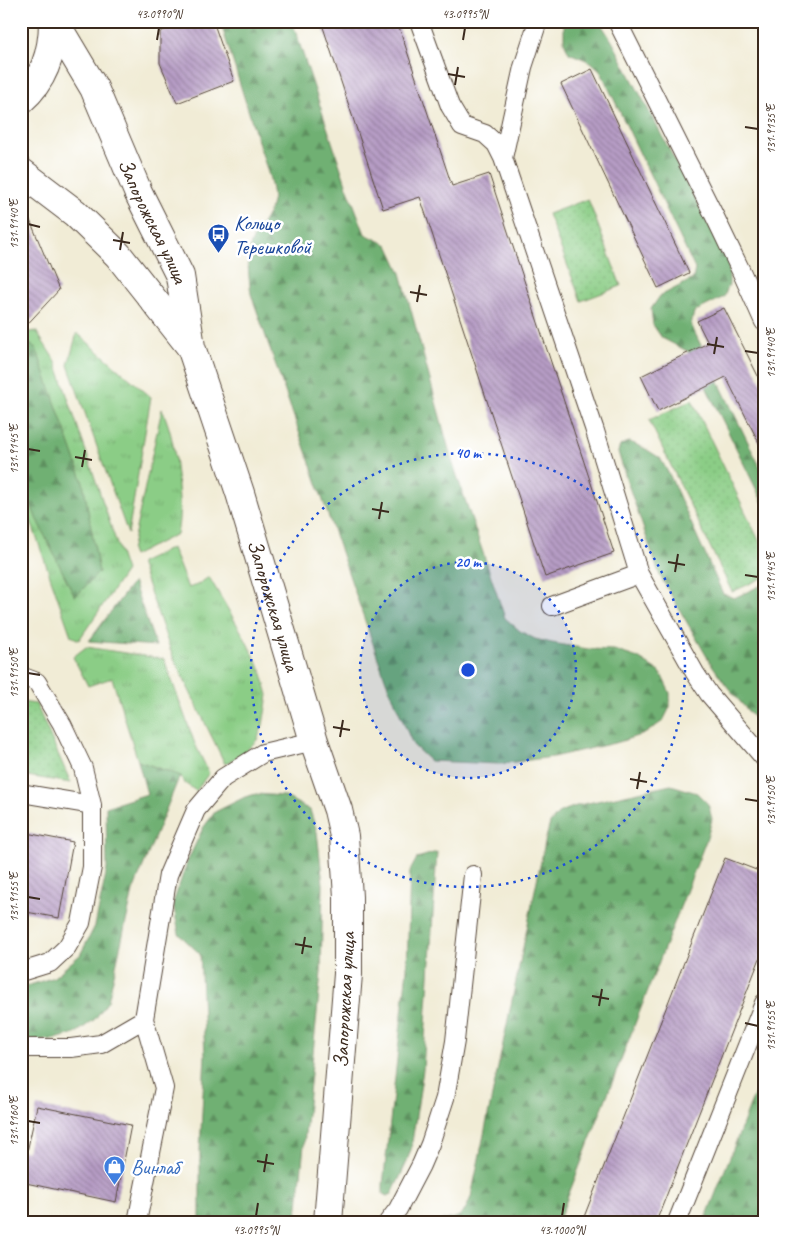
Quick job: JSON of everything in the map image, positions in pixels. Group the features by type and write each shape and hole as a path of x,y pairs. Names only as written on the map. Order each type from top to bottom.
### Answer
{"main road":[{"path":"21,100 37,82 45,67 50,51 54,21"},
{"name":"Запорожская улица","path":"54,21 94,88 138,192 180,276 191,347 240,493 314,741 338,810 344,836 348,897 348,974 328,1222"},
{"path":"21,172 75,213 118,255 191,347"}],"lane":[{"path":"419,21 450,106 462,126 484,134 496,144 504,158 594,428 639,574 695,673 709,694 764,758"},
{"path":"504,158 523,66 538,21"},
{"path":"617,21 720,226 764,322"},
{"path":"552,606 639,574"},
{"path":"21,676 37,682 62,724 83,768 92,805 92,868 81,923 67,947 50,963 21,972"},
{"path":"137,1222 164,1088 144,1019 168,876 196,810 224,778 263,753 314,741"},
{"path":"21,793 92,805"},
{"path":"388,1222 398,1209 421,1165 446,1098 456,1041 472,875"},
{"path":"677,1222 764,1004"},
{"path":"21,1048 71,1048 101,1044 144,1019"}],"green space":[{"path":"220,21 292,21 346,184 365,234 388,245 401,273 452,461 505,618 520,631 535,639 588,649 614,650 638,658 660,672 670,693 670,707 663,721 646,733 619,742 553,757 499,764 430,761 413,745 386,681 251,294 248,269 249,250 270,208 273,194 270,179"},
{"path":"564,21 599,21 612,41 729,263 729,284 724,297 694,312 691,325 764,475 764,505 689,352 662,338 653,325 651,309 660,296 693,279 695,269 600,70 591,62 569,53 564,42"},
{"path":"588,199 621,286 581,301 548,214"},
{"path":"36,331 56,362 126,571 79,640 71,636 21,493 21,332"},
{"path":"77,333 151,397 128,534 68,365"},
{"path":"21,339 36,348 83,482 99,572 75,597 36,518 21,477"},
{"path":"692,400 764,551 764,577 732,592 649,420"},
{"path":"162,409 171,434 175,459 179,505 177,534 133,556 131,551"},
{"path":"630,442 660,458 670,476 723,594 734,598 764,584 764,727 759,724 726,685 710,662 660,576 618,452 620,446"},
{"path":"172,548 188,588 197,585 209,577 261,670 268,695 263,725 257,740 245,752 225,764 173,657 140,563"},
{"path":"133,582 156,646 89,641"},
{"path":"86,647 164,659 195,744 209,773 196,791 183,782 181,776 138,761 112,678 88,686 73,657"},
{"path":"21,702 36,704 71,783 21,775"},
{"path":"138,761 181,776 133,891 108,1001 95,1019 76,1033 55,1039 21,1041 21,988 54,977 80,955 95,926 107,869 106,807 147,794"},
{"path":"671,785 697,793 708,804 712,819 707,838 558,1222 434,1222 458,1217 465,1210 471,1197 550,823 560,812 579,805"},
{"path":"256,794 284,796 310,810 317,832 323,884 321,972 297,1216 295,1222 200,1222 200,1150 205,1055 200,954 179,934 173,903 188,860 203,828 215,812 245,797"},
{"path":"437,852 423,1070 411,1149 392,1194 387,1196 383,1194 383,1185 407,969 410,871 417,858"},
{"path":"764,1070 764,1222 705,1222 706,1218"}],"building":[{"path":"186,21 213,21 234,81 177,103 160,63 160,32"},
{"path":"321,21 397,21 452,186 489,174 614,553 545,577 420,197 383,209"},
{"path":"592,69 689,273 658,288 561,84"},
{"path":"21,202 59,290 21,331"},
{"path":"724,308 764,388 764,453 726,377 658,411 641,376 708,343 697,321"},
{"path":"21,832 73,842 59,918 21,911"},
{"path":"725,858 764,873 764,948 656,1222 582,1222"},
{"path":"37,1106 131,1125 116,1202 21,1182 21,1150 27,1152"}],"place":[{"name":"Кольцо Терешковой","path":"218,254"},
{"name":"Винлаб","path":"115,1186"}]}
